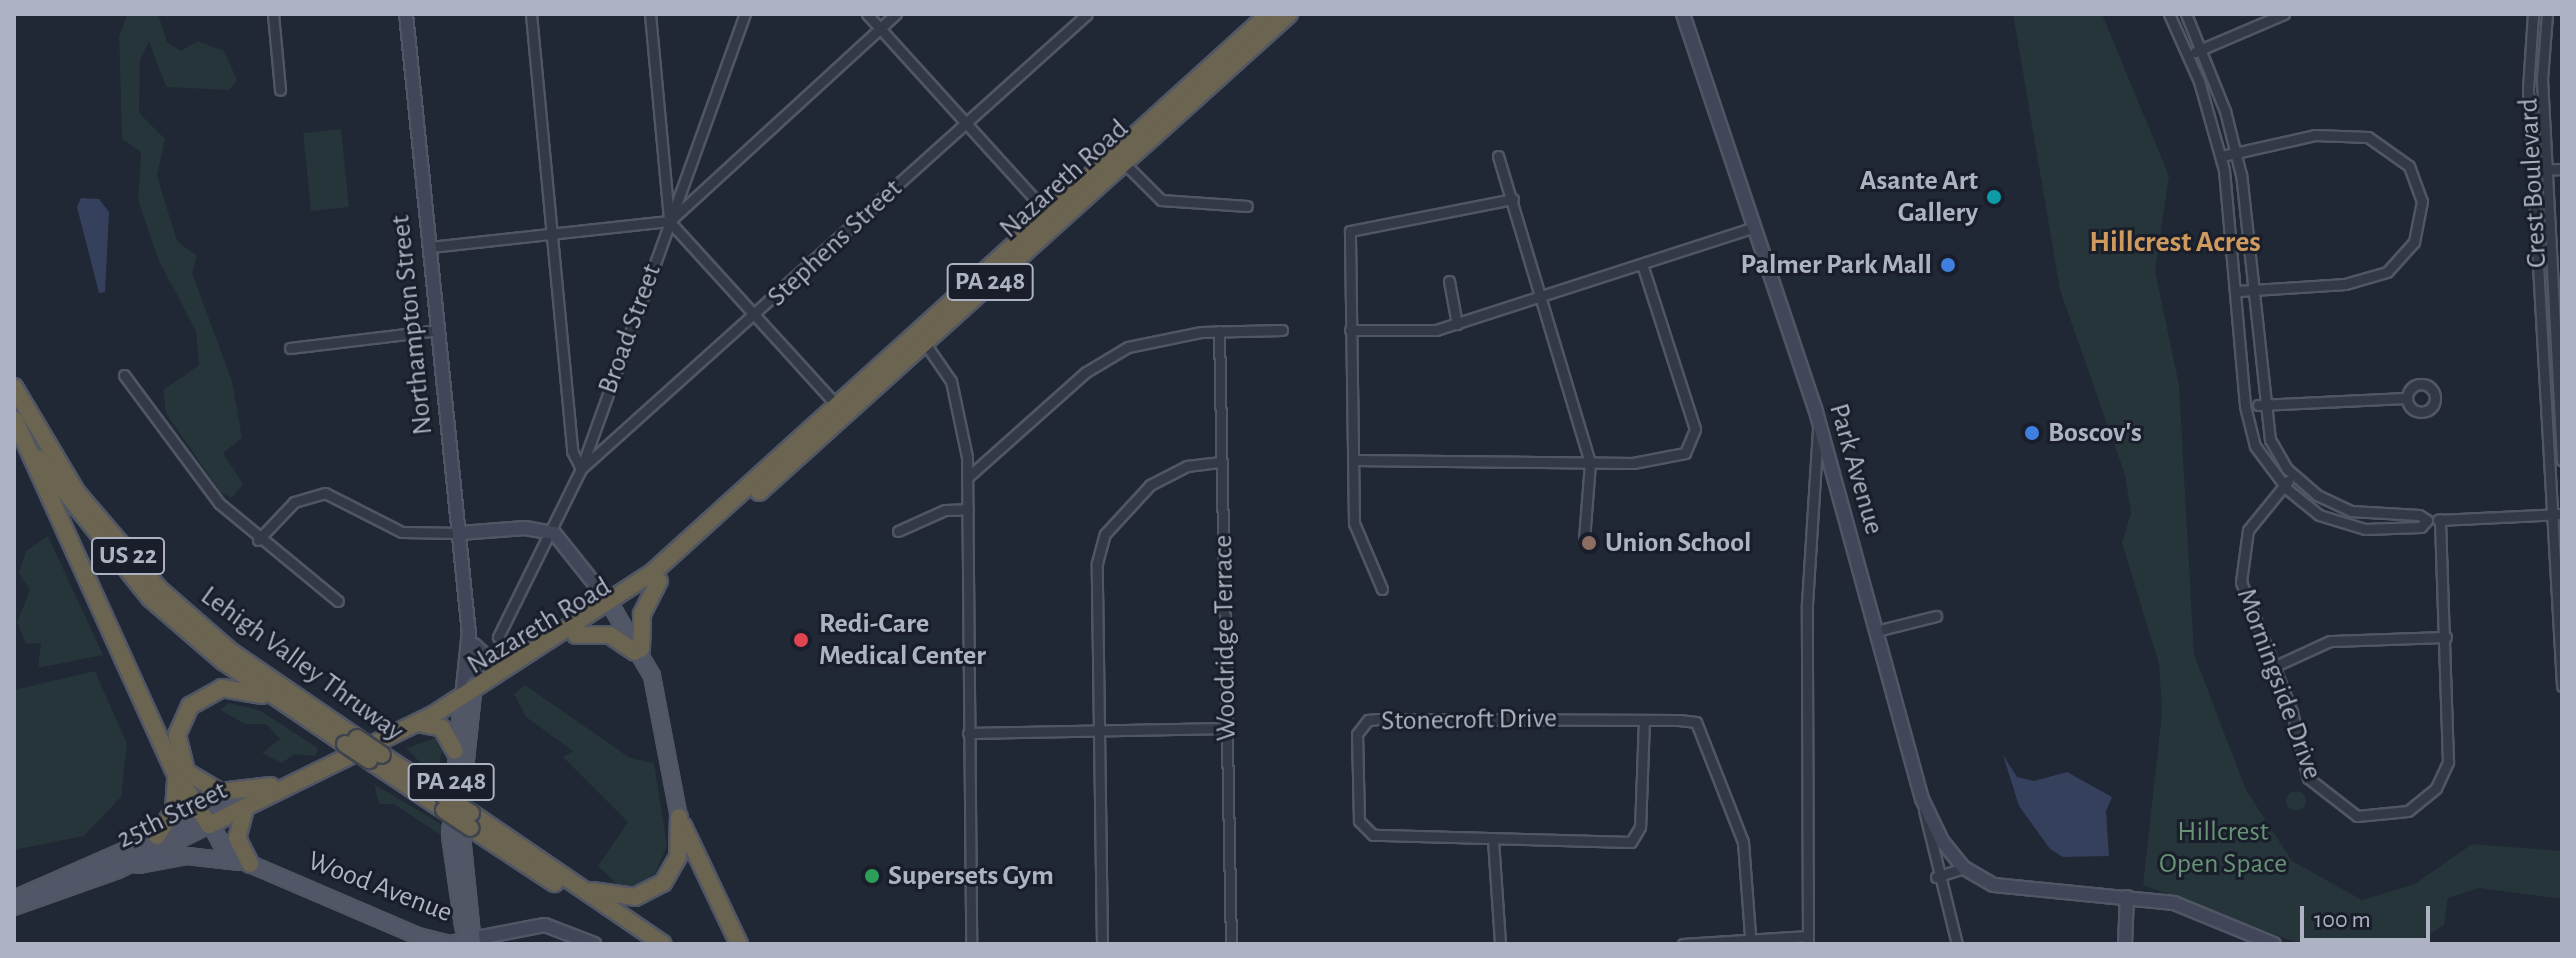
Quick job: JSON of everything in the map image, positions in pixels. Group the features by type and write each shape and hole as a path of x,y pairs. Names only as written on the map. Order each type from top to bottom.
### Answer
{"highway":[{"name":"Nazareth Road","path":"469,693 512,661 659,581 1267,18 1289,14"},
{"name":"Lehigh Valley Thruway","path":"14,387 77,493 159,589 230,651 349,746"},
{"name":"Nazareth Road","path":"469,693 576,635 613,608 841,410"},
{"name":"Lehigh Valley Thruway","path":"14,420 66,501 128,575 275,698 349,746 376,758 663,944"},
{"path":"14,420 205,819"},
{"path":"576,635 610,635 638,651 642,614 659,581"},
{"path":"157,836 175,805 180,772 178,729 200,697 229,688 275,698"},
{"name":"25th Street","path":"255,793 349,746 417,723 469,693"},
{"path":"417,723 442,728 455,751"},
{"name":"25th Street","path":"205,819 245,809 349,746"},
{"path":"180,772 213,791 255,793"},
{"path":"245,809 237,838 250,864"},
{"path":"579,887 629,898 659,887 676,863 679,817"},
{"path":"679,817 739,944"},
{"name":"Lehigh Valley Thruway","path":"471,820 645,944"}],"main road":[{"name":"Northampton Street","path":"406,14 469,630 469,693 455,751 453,867 473,942"},
{"name":"Park Avenue","path":"1683,14 1819,423 1922,799"},
{"path":"460,533 550,532 569,546 613,608 638,651 660,717 679,817"},
{"name":"Northampton Street","path":"469,630 474,645 460,817 473,942"},
{"path":"474,645 488,658 512,661"},
{"name":"25th Street","path":"14,907 118,870 255,793"},
{"path":"1922,799 1964,868 2023,891 2127,897 2186,906 2274,944"},
{"name":"Wood Avenue","path":"205,819 222,845 250,864 423,940 450,944 473,942 545,925 594,944"},
{"name":"25th Street","path":"14,899 157,836 205,819"},
{"path":"118,870 187,856 250,864"},
{"path":"2125,944 2127,897"}],"street":[{"path":"273,14 280,90"},
{"path":"531,14 572,451 581,469"},
{"path":"650,14 669,221 753,317 841,410"},
{"name":"Broad Street","path":"498,637 581,469 745,14"},
{"path":"867,14 1052,217"},
{"path":"430,247 669,221 896,14"},
{"name":"Stephens Street","path":"581,469 1087,14"},
{"path":"2169,14 2188,55 2222,156 2238,291 2245,406 2255,446 2284,485 2306,507 2345,525 2421,527 2427,520"},
{"path":"2186,14 2236,152 2253,290 2261,405 2270,440 2294,476 2340,507 2427,520 2562,514"},
{"path":"2188,55 2284,14"},
{"name":"Crest Boulevard","path":"2533,14 2532,170 2549,515 2562,686"},
{"name":"Crest Boulevard","path":"2547,14 2547,170 2562,460"},
{"path":"2222,156 2315,135 2368,137 2409,166 2422,201 2414,242 2387,272 2345,284 2238,291"},
{"path":"1118,156 1161,200 1247,206"},
{"path":"1498,156 1513,199 1537,298 1590,463 1584,540"},
{"path":"2532,170 2562,169"},
{"path":"1382,589 1354,523 1350,330 1355,227 1410,225 1513,199"},
{"path":"1350,330 1398,333 1457,324 1755,227"},
{"path":"1353,460 1590,463 1666,460 1685,453 1695,437 1642,264"},
{"path":"1449,281 1457,324"},
{"path":"290,348 439,330"},
{"path":"968,477 1109,355 1166,336 1282,330"},
{"name":"Woodridge Terrace","path":"1219,331 1231,944"},
{"path":"920,337 958,400 968,477 971,944"},
{"path":"124,375 184,465 258,540 338,601"},
{"path":"2245,406 2406,398"},
{"path":"1683,944 1750,935 1808,940 1807,604 1819,423"},
{"path":"1102,944 1096,589 1105,534 1167,474 1221,462"},
{"name":"Morningside Drive","path":"2294,476 2251,522 2240,565 2271,668 2314,786 2349,813 2392,817 2431,794 2448,762 2440,519"},
{"path":"258,540 294,502 325,493 402,532 460,533"},
{"path":"898,531 945,510 968,509"},
{"path":"1876,631 1936,616"},
{"path":"2271,668 2330,641 2446,637"},
{"name":"Stonecroft Drive","path":"1493,840 1363,829 1361,726 1378,719 1690,721 1703,730 1743,842 1750,935"},
{"path":"1500,944 1493,840 1637,838 1644,720"},
{"path":"968,733 1227,728"},
{"name":"Park Avenue","path":"1922,799 1936,877 1957,944"},
{"path":"1936,877 1964,868"}],"green space":[{"path":"127,14 158,14 167,42 181,51 198,41 224,51 237,80 229,90 166,87 149,41 140,60 139,113 165,139 157,176 177,241 197,256 192,273 232,381 242,438 223,453 243,484 232,498 221,493 166,413 163,390 199,365 196,331 158,259 138,200 141,152 122,139 119,37"},
{"name":"Hillcrest Open Space","path":"2013,14 2102,14 2169,176 2155,271 2179,385 2194,654 2246,790 2292,861 2362,900 2415,884 2472,844 2562,851 2562,899 2479,888 2448,898 2444,925 2413,944 2301,944 2143,885 2162,713 2159,664 2122,543 2131,513 2125,475 2060,290"},
{"path":"341,129 349,207 311,211 303,133"},
{"path":"48,536 103,655 38,668 41,643 26,644 17,622 30,590 19,573 26,551"},
{"path":"95,671 127,744 121,797 84,836 14,850 14,690"},
{"path":"525,685 630,758 654,763 667,846 655,874 636,887 620,887 598,866 628,822 563,757 573,751 526,717 514,694"},
{"path":"228,703 259,710 318,748 315,756 294,754 282,763 262,753 280,739 266,724 245,724 220,710"},
{"path":"435,738 442,751 436,779 406,748"},
{"path":"374,784 444,826 444,837 394,804 379,804"},
{"path":"2296,791 2303,794 2306,801 2303,808 2296,811 2289,808 2286,801 2289,794"}],"water":[{"path":"81,198 99,199 109,212 105,292 99,293 77,207"},
{"path":"2003,755 2017,777 2034,781 2067,772 2112,797 2106,811 2109,856 2063,857 2050,849 2019,806"}],"place":[{"name":"Asante Art Gallery","path":"1994,197"},
{"name":"Palmer Park Mall","path":"1948,265"},
{"name":"Boscov's","path":"2032,433"},
{"name":"Union School","path":"1589,543"},
{"name":"Redi-Care Medical Center","path":"801,640"},
{"name":"Supersets Gym","path":"872,876"}],"district":[{"name":"Hillcrest Acres","path":"2175,242"}]}
